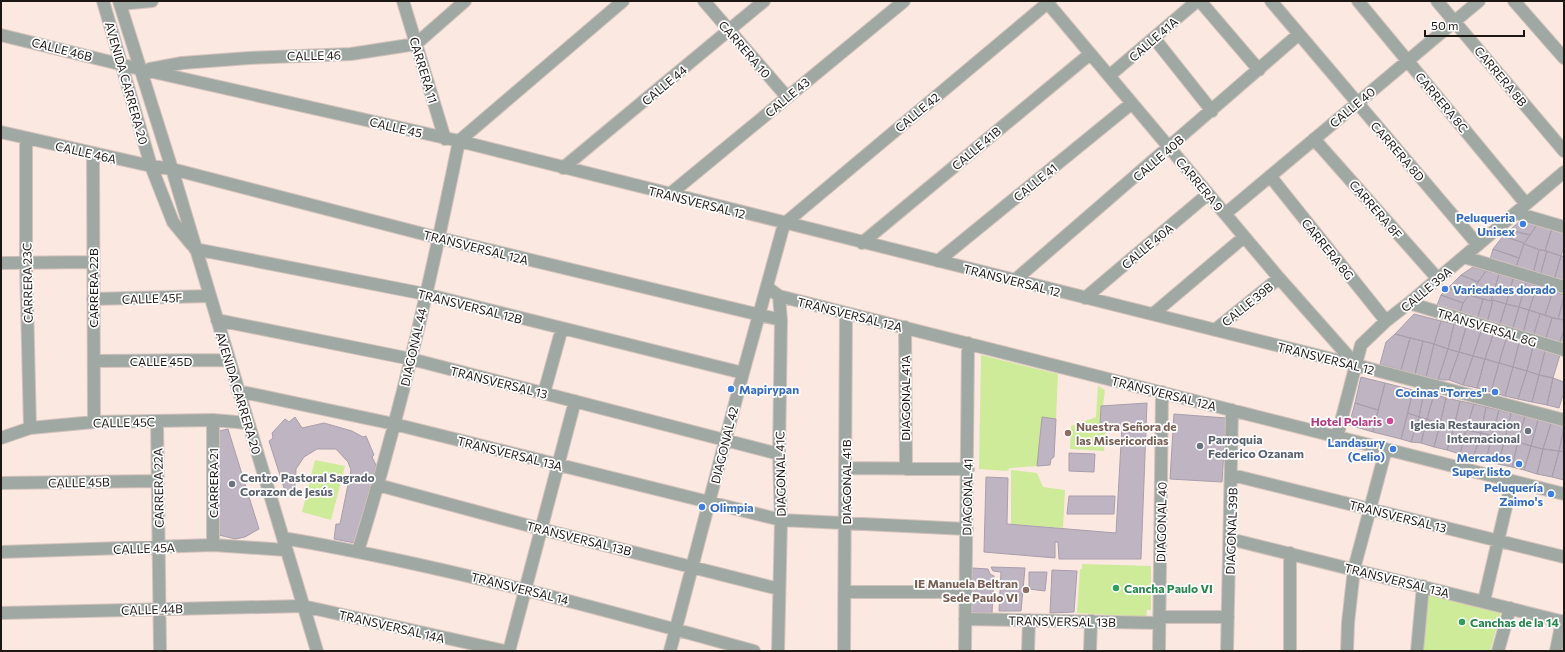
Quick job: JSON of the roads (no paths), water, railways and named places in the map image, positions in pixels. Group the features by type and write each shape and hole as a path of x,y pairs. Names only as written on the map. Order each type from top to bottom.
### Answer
{"street":[{"name":"AVENIDA CARRERA 20","path":"103,1 151,166 173,222 195,249"},
{"path":"119,2 152,1"},
{"name":"CARRERA 11","path":"403,1 445,139"},
{"path":"416,44 465,1"},
{"path":"459,141 623,1"},
{"name":"CARRERA 10","path":"704,1 787,97"},
{"name":"CALLE 44","path":"563,168 764,1"},
{"name":"CALLE 43","path":"670,194 904,1"},
{"path":"1198,1 1259,70"},
{"name":"CALLE 41A","path":"1109,76 1198,1"},
{"name":"CARRERA 8D","path":"1271,1 1478,245"},
{"name":"CARRERA 8C","path":"1358,1 1526,204"},
{"name":"CARRERA 8B","path":"1437,1 1564,151"},
{"name":"CALLE 40","path":"1225,214 1479,1"},
{"path":"1514,1 1564,58"},
{"name":"AVENIDA CARRERA 20","path":"119,2 144,70 195,249 317,651"},
{"name":"CARRERA 9","path":"1048,2 1244,237 1356,365"},
{"name":"CALLE 42","path":"784,224 1048,2"},
{"name":"CALLE 46B","path":"1,34 122,64"},
{"name":"CALLE 40B","path":"1015,280 1170,148 1299,34"},
{"path":"1154,38 1212,111"},
{"name":"CALLE 46","path":"144,70 176,64 249,58 351,54 416,44"},
{"name":"CALLE 41B","path":"862,243 1090,54"},
{"name":"CALLE 45","path":"122,64 459,141"},
{"name":"CALLE 41","path":"938,261 1132,103"},
{"name":"CALLE 46A","path":"1,132 151,166 172,169"},
{"name":"CARRERA 23C","path":"26,138 26,262 30,428"},
{"name":"CARRERA 8F","path":"1314,139 1438,279"},
{"name":"TRANSVERSAL 12","path":"459,141 784,224 1356,365 1564,420"},
{"name":"DIAGONAL 44","path":"358,551 378,485 411,359 439,238 459,141"},
{"name":"CARRERA 22B","path":"93,153 94,422"},
{"name":"TRANSVERSAL 12A","path":"172,169 439,238 758,316 781,320"},
{"name":"CALLE 39A","path":"1338,437 1360,345 1386,321 1564,172"},
{"name":"CARRERA 8G","path":"1270,176 1386,321"},
{"name":"CALLE 40A","path":"1085,298 1208,194"},
{"path":"1516,213 1564,227"},
{"path":"767,286 784,224"},
{"path":"1153,314 1244,237"},
{"name":"TRANSVERSAL 12B","path":"195,249 426,294 743,373"},
{"path":"1464,256 1564,287"},
{"path":"1,262 93,262"},
{"name":"CALLE 39B","path":"1215,330 1279,278"},
{"name":"TRANSVERSAL 12A","path":"767,286 779,296 1564,494"},
{"name":"DIAGONAL 42","path":"670,651 767,286"},
{"name":"CALLE 45F","path":"94,299 210,296"},
{"name":"DIAGONAL 41C","path":"778,651 781,520 779,454 781,320 779,296"},
{"name":"TRANSVERSAL 8G","path":"1409,303 1564,350"},
{"name":"DIAGONAL 41B","path":"844,651 846,524 846,313"},
{"name":"TRANSVERSAL 13","path":"217,320 411,359 779,454"},
{"name":"DIAGONAL 41A","path":"905,327 906,469"},
{"path":"544,393 562,328"},
{"name":"DIAGONAL 41","path":"964,651 968,469 968,343"},
{"name":"CALLE 45D","path":"94,361 229,360"},
{"name":"TRANSVERSAL 13A","path":"238,391 394,424 781,520"},
{"name":"DIAGONAL 40","path":"1159,651 1162,392"},
{"path":"509,651 575,401"},
{"name":"DIAGONAL 39B","path":"1227,651 1232,475 1232,410"},
{"name":"CALLE 45C","path":"1,438 30,428 94,422 213,420 248,423"},
{"name":"CARRERA 21","path":"213,420 213,546"},
{"name":"CARRERA 22A","path":"157,421 160,651"},
{"path":"1347,651 1348,623 1354,569 1371,510 1386,449"},
{"path":"846,468 968,469"},
{"name":"TRANSVERSAL 13","path":"1232,475 1564,557"},
{"name":"CALLE 45B","path":"1,483 157,481"},
{"path":"1484,601 1512,481"},
{"name":"TRANSVERSAL 13B","path":"378,485 541,529 780,589"},
{"path":"781,520 967,529"},
{"name":"TRANSVERSAL 14","path":"283,538 358,551 525,589 754,651"},
{"name":"TRANSVERSAL 13A","path":"1230,539 1484,601 1563,622"},
{"name":"CALLE 45A","path":"1,552 213,546 286,550"},
{"path":"1290,553 1290,651"},
{"path":"1417,651 1423,586"},
{"path":"845,592 966,592"},
{"name":"CALLE 44B","path":"1,613 303,606"},
{"name":"TRANSVERSAL 14A","path":"303,606 505,651"},
{"path":"1498,651 1510,608"},
{"name":"TRANSVERSAL 13B","path":"965,619 1091,622 1228,617"},
{"path":"1028,620 1028,651"},
{"path":"1090,651 1091,622"},
{"path":"1556,651 1563,622"}],"place":[{"name":"Peluqueria Unisex","path":"1523,224"},
{"name":"Variedades dorado","path":"1445,289"},
{"name":"Mapirypan","path":"731,389"},
{"name":"Cocinas \"Torres\"","path":"1495,392"},
{"name":"Hotel Polaris","path":"1390,421"},
{"name":"Iglesia Restauracion Internacional","path":"1528,431"},
{"name":"Nuestra Señora de las Misericordias","path":"1068,433"},
{"name":"Parroquia Federico Ozanam","path":"1200,446"},
{"name":"Landasury (Celio)","path":"1393,449"},
{"name":"Mercados Super listo","path":"1519,464"},
{"name":"Centro Pastoral Sagrado Corazon de Jesús","path":"232,484"},
{"name":"Peluquería Zaimo's","path":"1551,494"},
{"name":"Olimpia","path":"702,507"},
{"name":"Cancha Paulo VI","path":"1116,588"},
{"name":"IE Manuela Beltran Sede Paulo VI","path":"1026,590"},
{"name":"Canchas de la 14","path":"1462,622"}]}
